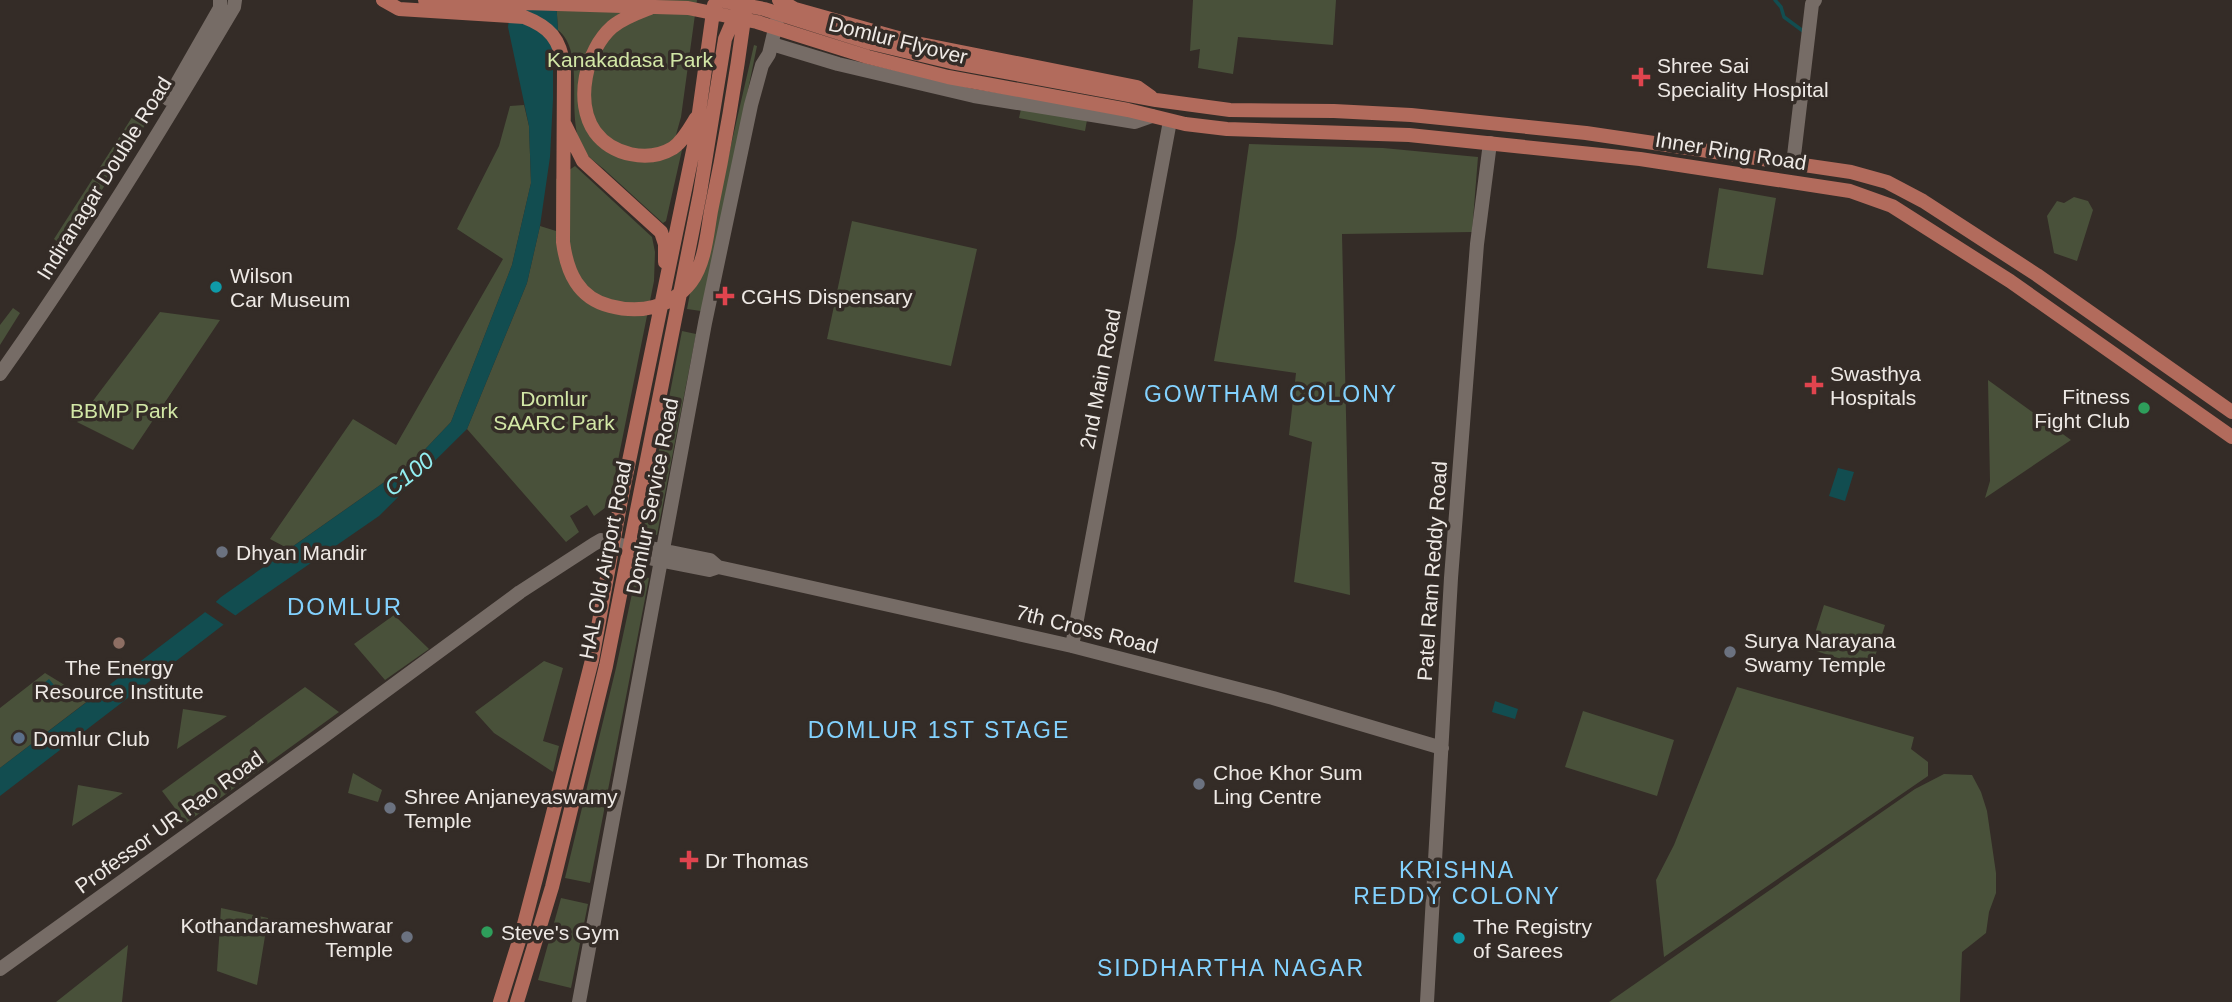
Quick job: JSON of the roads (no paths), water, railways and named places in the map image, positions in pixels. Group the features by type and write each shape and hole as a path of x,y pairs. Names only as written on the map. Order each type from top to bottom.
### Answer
{"main road":[{"path":"383,0 399,9 524,17 539,23 556,39 562,51 564,67 563,242 566,260 573,278 597,302 639,311 672,300 691,282 701,261 738,65 744,0"},
{"name":"Domlur Flyover","path":"425,0 688,8 757,22 867,57 1156,100"},
{"name":"Domlur Flyover","path":"716,0 764,9 950,70 1152,116"},
{"name":"HAL Old Airport Road","path":"500,1002 526,916 586,682 695,141 716,0"},
{"path":"725,39 732,0"},
{"name":"HAL Old Airport Road","path":"517,1002 552,887 606,666 700,193 725,39 744,0"},
{"path":"780,1 795,9 916,43 1137,87 1156,100"},
{"path":"655,6 620,22 610,29 596,47 588,68 586,110 595,131 612,147 644,156 655,155 675,146 697,117"},
{"name":"Inner Ring Road","path":"1156,100 1230,110 1411,115 1586,133 1851,172 1887,182 1923,201 2037,275 2232,412"},
{"name":"Inner Ring Road","path":"1152,116 1227,129 1388,132 1640,159 1850,191 1892,206 2010,281 2232,437"},
{"path":"564,122 583,161 661,232 665,244 666,288"}],"street":[{"name":"Indiranagar Double Road","path":"0,359 34,312 167,102 215,18 220,8 220,0"},
{"name":"Indiranagar Double Road","path":"0,374 41,317 178,102 234,7 235,0"},
{"path":"1808,0 1811,28"},
{"path":"1793,164 1812,4 1815,0"},
{"name":"Domlur Service Road","path":"579,1002 705,323 751,105 762,65 772,44 780,1"},
{"path":"772,44 838,64 974,96 1135,122 1152,116"},
{"name":"2nd Main Road","path":"1072,646 1170,121"},
{"name":"Patel Ram Reddy Road","path":"1427,1002 1455,529 1477,244 1490,143"},
{"name":"Professor UR Rao Road","path":"0,969 520,592 601,540 614,543"},
{"name":"7th Cross Road","path":"614,543 629,547 638,556 662,555 709,570 718,568 1072,646 1273,698 1442,748"}],"water":[{"name":"C100","path":"511,0 556,0 558,30 553,54 550,157 540,226 527,283 467,429 379,516 240,612 0,796 0,768 204,613 221,597 413,462 451,422 512,265 531,183 529,126 508,27"},
{"path":"1838,468 1854,472 1845,501 1829,496"},
{"path":"49,679 58,690 44,700 35,690"},
{"path":"1495,701 1518,709 1515,719 1492,712"}],"waterway":[{"path":"1775,0 1784,17 1803,31"}],"place":[{"name":"Shree Sai Speciality Hospital","path":"1641,77"},
{"name":"Wilson Car Museum","path":"216,287"},
{"name":"CGHS Dispensary","path":"725,296"},
{"name":"Swasthya Hospitals","path":"1814,385"},
{"name":"Fitness Fight Club","path":"2144,408"},
{"name":"Dhyan Mandir","path":"222,552"},
{"name":"The Energy Resource Institute","path":"119,643"},
{"name":"Surya Narayana Swamy Temple","path":"1730,652"},
{"name":"Domlur Club","path":"19,738"},
{"name":"Choe Khor Sum Ling Centre","path":"1199,784"},
{"name":"Shree Anjaneyaswamy Temple","path":"390,808"},
{"name":"Dr Thomas","path":"689,860"},
{"name":"Steve's Gym","path":"487,932"},
{"name":"Kothandarameshwarar Temple","path":"407,937"},
{"name":"The Registry of Sarees","path":"1459,938"}],"district":[{"name":"GOWTHAM COLONY","path":"1271,394"},
{"name":"DOMLUR","path":"345,606"},
{"name":"DOMLUR 1ST STAGE","path":"939,730"},
{"name":"KRISHNA REDDY COLONY","path":"1457,883"},
{"name":"SIDDHARTHA NAGAR","path":"1231,968"}],"park label":[{"name":"Kanakadasa Park","path":"630,59"},
{"name":"BBMP Park","path":"124,410"},
{"name":"Domlur SAARC Park","path":"554,410"}]}
